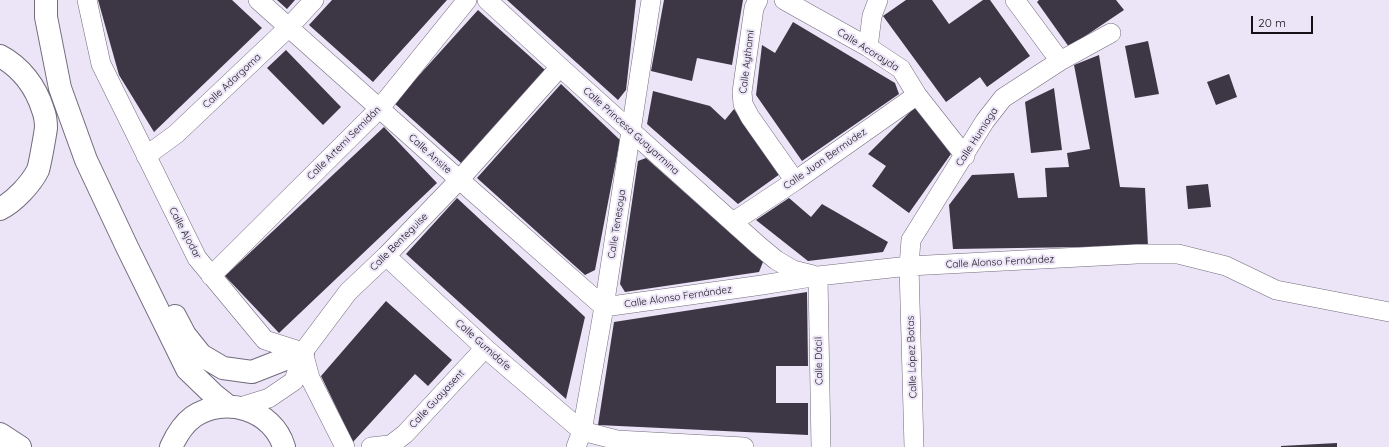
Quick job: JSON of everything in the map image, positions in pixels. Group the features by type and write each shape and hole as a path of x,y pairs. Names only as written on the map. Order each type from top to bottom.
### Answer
{"main road":[{"path":"46,0 46,17 60,88 86,160 126,247 187,369 213,394 234,406 257,414 272,425 282,440 284,447"},
{"path":"0,56 8,61 31,83 43,110 46,127 38,169 22,192 5,207 0,209"},
{"path":"126,247 167,304 185,335 201,355 223,368 252,372 303,352"},
{"path":"154,447 175,439 192,417 209,409 234,406"},
{"path":"0,434 20,447"}],"street":[{"name":"Calle Ajodar","path":"87,0 101,64 197,258 265,340 303,352"},
{"name":"Calle Ansite","path":"258,0 459,180 604,307"},
{"name":"Calle Adargoma","path":"146,156 176,134 289,27 314,0"},
{"name":"Calle Artemi Semidán","path":"211,276 379,109 467,0"},
{"name":"Calle Princesa Guayarmina","path":"487,0 776,260 793,270 818,276"},
{"name":"Calle Tenesoya","path":"579,439 604,307 651,0"},
{"name":"Calle Aythami","path":"758,0 754,8 742,92 743,104 750,117 796,181"},
{"name":"Calle Acorayda","path":"784,0 868,47 901,69 917,95 965,156"},
{"path":"868,47 872,16 878,0"},
{"path":"1015,0 1060,61"},
{"name":"Calle Humiaga","path":"909,266 911,240 965,156 985,121 1003,98 1060,61 1112,33"},
{"name":"Calle Benteguise","path":"234,406 269,398 294,381 303,352 348,292 386,256 459,180 560,67"},
{"name":"Calle Juan Bermúdez","path":"733,222 796,181 917,95"},
{"name":"Calle Alonso Fernández","path":"604,307 818,276 909,266 1137,254 1178,254 1226,266 1276,290 1389,312"},
{"name":"Calle Gumidafe","path":"386,256 485,348 579,439"},
{"path":"762,285 775,266 776,260"},
{"name":"Calle López Botas","path":"909,266 914,447"},
{"name":"Calle Dácil","path":"818,276 821,447"},
{"name":"Calle Guayasent","path":"383,446 405,434 485,348"},
{"path":"303,352 310,378 345,447"},
{"path":"579,439 744,447"}],"building":[{"path":"98,0 232,0 262,28 154,132 119,75"},
{"path":"277,0 295,0 287,9"},
{"path":"332,0 447,0 373,82 309,25"},
{"path":"507,0 636,0 626,90 618,100"},
{"path":"664,0 743,0 732,65 697,58 692,81 651,71"},
{"path":"906,0 932,0 949,24 983,0 990,0 1030,56 987,87 980,77 946,102 883,16"},
{"path":"1039,0 1116,0 1124,10 1069,47 1037,2"},
{"path":"478,10 545,70 461,163 394,103"},
{"path":"793,22 895,83 899,94 802,161 756,95 762,45 775,53"},
{"path":"1148,41 1159,94 1135,98 1125,46"},
{"path":"286,50 341,107 323,125 267,68"},
{"path":"1099,55 1120,187 1145,188 1148,246 953,249 949,205 972,175 1014,173 1018,198 1047,197 1045,168 1069,167 1067,153 1090,149 1074,65"},
{"path":"1229,74 1237,97 1216,105 1207,82"},
{"path":"561,84 620,140 595,270 585,275 477,178"},
{"path":"1054,88 1062,150 1031,153 1025,102"},
{"path":"653,91 710,106 725,120 734,109 780,174 738,204 647,124"},
{"path":"916,106 951,154 909,213 872,186 886,166 868,154"},
{"path":"384,127 437,183 279,333 225,276"},
{"path":"646,158 763,262 759,272 625,292 620,284 638,161"},
{"path":"1208,184 1211,207 1188,209 1186,186"},
{"path":"457,198 585,317 566,399 406,254"},
{"path":"789,198 811,217 822,204 888,242 883,252 808,261 756,220"},
{"path":"807,292 808,366 776,366 776,403 808,403 808,435 598,425 614,322"},
{"path":"386,301 452,360 428,386 415,374 353,442 321,376"},
{"path":"1337,443 1337,447 1281,447 1281,446"}]}
